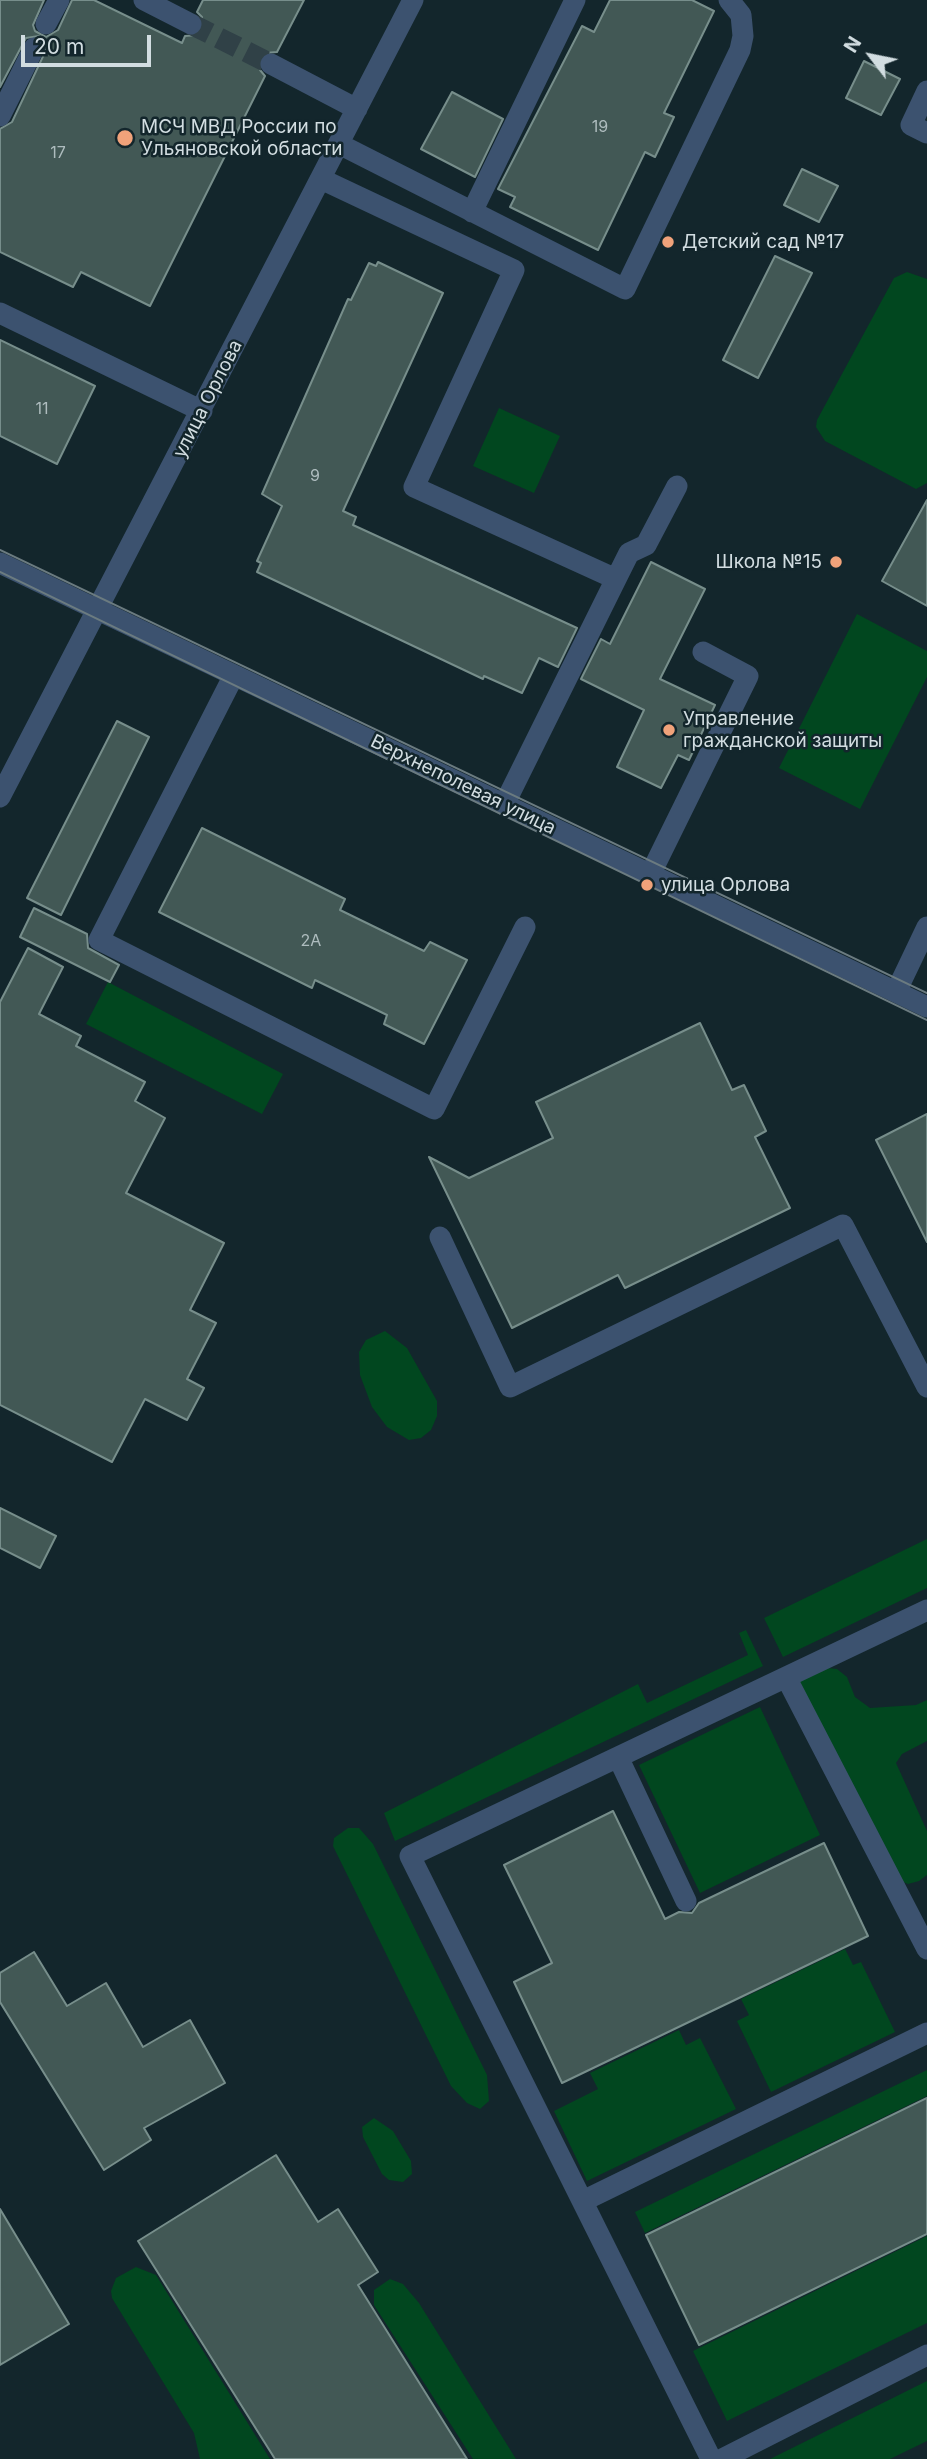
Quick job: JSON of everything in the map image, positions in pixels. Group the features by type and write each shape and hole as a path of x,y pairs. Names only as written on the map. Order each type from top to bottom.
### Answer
{"street":[{"path":"46,24 59,0"},
{"path":"144,0 191,24"},
{"name":"улица Орлова","path":"0,796 99,610 413,0"},
{"path":"472,212 575,0"},
{"path":"339,144 625,289 740,50 743,36 741,15 729,0"},
{"path":"0,116 34,48"},
{"path":"271,64 357,109"},
{"path":"927,91 911,125 927,133"},
{"path":"321,179 514,270 414,487 616,579"},
{"path":"0,313 202,411"},
{"path":"504,805 629,553 646,545 677,486"},
{"name":"Верхнеполевая улица","path":"0,563 927,1007"},
{"path":"650,874 748,676 703,652"},
{"path":"234,675 99,940 434,1110 525,927"},
{"path":"895,992 927,927"},
{"path":"440,1237 510,1387 843,1224 927,1387"},
{"path":"711,2459 410,1856 927,1610"},
{"path":"786,1677 927,1949"},
{"path":"618,1757 686,1901"},
{"path":"583,2201 927,2033"},
{"path":"722,2459 927,2355"}],"green space":[{"path":"907,272 927,279 927,483 916,489 825,441 816,427 817,420 894,278"},
{"path":"499,408 560,436 534,493 473,466"},
{"path":"857,614 927,651 927,677 860,809 779,768"},
{"path":"108,982 283,1074 262,1114 86,1024"},
{"path":"385,1331 407,1348 437,1401 437,1416 431,1430 421,1438 409,1440 387,1427 372,1407 360,1375 359,1352 366,1340"},
{"path":"927,1539 927,1588 783,1657 764,1618"},
{"path":"746,1630 763,1666 395,1841 384,1813 638,1684 647,1703 748,1655 739,1633"},
{"path":"817,1667 837,1669 847,1677 855,1697 870,1708 916,1705 927,1700 927,1741 902,1754 896,1763 927,1831 927,1875 919,1881 908,1884 901,1881 798,1681"},
{"path":"760,1707 820,1835 700,1893 639,1765"},
{"path":"348,1828 359,1828 373,1844 487,2075 489,2101 480,2109 467,2103 451,2086 333,1846 334,1838"},
{"path":"845,1949 853,1965 861,1962 895,2032 771,2092 737,2021 749,2015 741,1999"},
{"path":"679,2030 686,2045 700,2038 736,2109 587,2181 554,2111 598,2089 590,2073"},
{"path":"927,2070 927,2096 645,2233 635,2212"},
{"path":"374,2118 393,2131 411,2161 412,2174 403,2182 389,2180 382,2174 363,2137 362,2127"},
{"path":"927,2236 927,2323 727,2421 693,2351"},
{"path":"136,2267 156,2275 270,2459 200,2459 194,2433 112,2298 111,2291 116,2278"},
{"path":"390,2279 403,2284 419,2303 516,2459 473,2459 374,2305 374,2290"},
{"path":"927,2381 927,2441 890,2459 770,2459"}],"building":[{"name":"МСЧ МВД России по Ульяновской области","path":"0,0 44,0 33,25 35,31 46,37 58,30 72,0 94,0 182,43 185,36 198,35 203,29 202,17 197,12 203,0 304,0 277,52 265,53 259,59 260,70 265,76 150,306 81,272 73,287 0,252 0,129 12,122 47,48 39,36 26,38 0,87"},
{"path":"610,0 692,0 714,11 664,113 674,117 655,157 645,152 598,250 510,207 515,197 498,189 582,26 594,32"},
{"path":"864,61 900,79 881,115 846,98"},
{"path":"452,92 503,119 475,177 421,149"},
{"path":"802,169 838,186 819,222 784,205"},
{"path":"775,256 812,273 758,378 723,360"},
{"path":"378,262 443,293 343,511 356,517 353,525 577,628 558,667 539,658 522,693 484,676 483,679 257,572 261,563 257,561 282,506 262,494 348,299 351,300 369,263 376,266"},
{"path":"0,340 95,386 57,464 0,436"},
{"path":"927,500 927,606 882,581"},
{"path":"651,562 705,589 660,679 715,705 689,760 678,755 661,788 617,767 644,710 581,679 601,639 610,644"},
{"path":"117,721 149,737 61,915 27,898"},
{"path":"202,828 345,899 340,910 424,951 430,942 467,960 424,1044 384,1024 387,1015 315,980 312,988 159,912"},
{"path":"34,908 87,934 88,948 119,965 110,982 20,937"},
{"path":"28,948 63,967 39,1014 81,1036 76,1046 145,1082 135,1101 165,1118 126,1193 224,1243 190,1310 216,1323 187,1379 204,1388 187,1420 145,1399 112,1462 0,1405 0,1002"},
{"path":"700,1023 732,1090 744,1085 766,1131 755,1137 790,1208 625,1288 618,1275 512,1328 429,1157 469,1178 553,1138 536,1102"},
{"path":"927,1114 927,1242 876,1140"},
{"path":"0,1508 56,1536 40,1568 0,1548"},
{"path":"613,1811 665,1919 679,1912 692,1913 699,1903 824,1843 868,1936 562,2083 514,1982 552,1963 504,1865"},
{"path":"34,1952 67,2006 106,1983 143,2047 190,2020 225,2083 144,2128 151,2140 104,2170 0,2002 0,1973"},
{"path":"927,2098 927,2234 699,2345 646,2235"},
{"path":"276,2155 318,2222 338,2209 378,2272 358,2285 467,2459 275,2459 138,2241"},
{"path":"0,2209 69,2324 0,2365"}],"tunnel":[{"path":"191,24 271,64"}],"tram line":[{"path":"0,550 927,993"},
{"path":"0,572 927,1020"}],"place":[{"name":"МСЧ МВД России по Ульяновской области","path":"125,138"},
{"name":"Детский сад №17","path":"668,242"},
{"name":"Школа №15","path":"836,562"},
{"name":"Управление гражданской защиты","path":"669,730"},
{"name":"улица Орлова","path":"647,885"}]}
